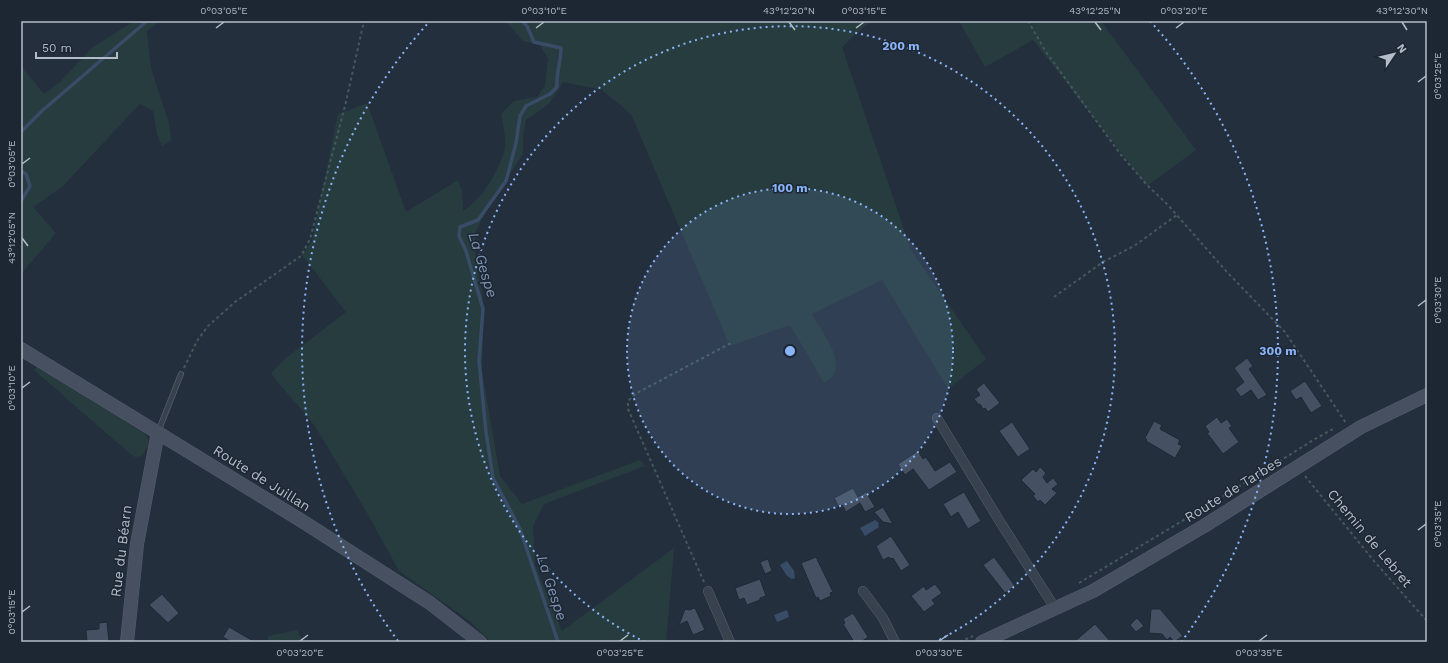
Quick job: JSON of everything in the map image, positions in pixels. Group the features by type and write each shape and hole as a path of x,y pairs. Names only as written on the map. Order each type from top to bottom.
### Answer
{"street":[{"name":"Route de Juillan","path":"21,349 158,432 430,603 480,642"},
{"name":"Route de Tarbes","path":"978,639 1055,608 1092,590 1204,526 1298,467 1349,428 1427,395"},
{"path":"937,418 1002,525 1055,608"},
{"name":"Rue du Béarn","path":"127,642 136,544 158,432"},
{"path":"708,591 730,642"},
{"path":"864,591 883,618 895,642"}],"lane":[{"path":"158,432 181,374"}],"path":[{"path":"181,374 197,340 208,326 235,302 301,256 310,239 345,106 364,21"},
{"path":"1028,21 1051,58 1121,155 1147,185 1177,215 1226,271 1285,332 1349,428"},
{"path":"1054,297 1103,262 1134,246 1177,215"},
{"path":"708,591 628,409 628,401 635,394 731,343"},
{"path":"1349,428 1352,420"},
{"path":"1076,585 1222,497 1314,439 1349,428"},
{"name":"Chemin de Lebret","path":"1298,467 1374,561 1427,621"},
{"path":"960,642 978,639"}],"green space":[{"path":"134,21 160,21 147,31 149,54 156,85 167,116 171,140 162,146 157,134 153,111 140,104 62,187 33,207 56,233 21,274 21,66 44,94 59,83 92,48"},
{"path":"505,21 873,21 865,26 842,47 911,250 986,359 948,389 882,280 812,314 828,340 836,360 836,369 832,377 824,383 790,325 730,346 631,114 602,90 563,82 549,104 526,120 523,136 523,154 492,200 475,233 475,253 484,305 482,371 500,476 522,504 640,460 645,466 544,504 533,526 535,565 562,631 674,548 666,642 491,642 471,622 399,571 366,511 315,426 271,374 282,361 346,312 302,255 312,241 338,114 367,103 406,212 458,180 462,191 463,211 483,192 493,177 501,160 505,142 501,114 514,101 537,97 545,86 548,59 540,45 523,41"},
{"path":"959,21 1101,21 1196,150 1147,186 1033,40 985,67"},
{"path":"37,367 144,433 148,439 148,444 142,456 135,457 129,453 34,370"},
{"path":"297,630 303,642 268,642 268,636"}],"water":[{"path":"875,520 879,523 879,527 865,536 860,528"},
{"path":"787,561 794,571 795,578 792,579 787,576 780,565"},
{"path":"787,610 789,617 777,622 774,615"}],"building":[{"path":"1247,358 1253,366 1249,369 1267,395 1258,400 1251,390 1241,397 1235,389 1244,382 1234,368"},
{"path":"1305,381 1322,406 1311,413 1301,397 1296,400 1290,391"},
{"path":"984,383 1000,403 988,412 985,408 983,409 974,399 980,395 976,389"},
{"path":"1217,417 1221,423 1227,419 1232,426 1229,428 1239,442 1223,454 1207,433 1209,432 1205,426"},
{"path":"1154,421 1162,425 1160,429 1180,440 1178,444 1182,446 1175,458 1146,441 1147,440 1145,438"},
{"path":"1012,422 1030,449 1018,457 999,431"},
{"path":"918,451 923,459 926,457 935,471 950,462 957,472 929,490 913,469 905,475 898,464"},
{"path":"1040,467 1046,473 1043,477 1047,483 1053,478 1058,484 1052,489 1057,493 1045,505 1040,500 1038,502 1033,496 1035,494 1021,480 1033,469 1036,472"},
{"path":"853,488 858,497 866,492 875,507 865,512 860,503 846,512 842,505 839,507 834,498"},
{"path":"964,492 981,521 968,529 958,512 951,517 943,504"},
{"path":"883,507 893,524 883,522 874,512"},
{"path":"891,536 910,565 901,571 893,558 891,559 889,557 883,560 876,546"},
{"path":"816,557 833,592 830,593 831,596 820,601 818,597 816,598 801,563"},
{"path":"994,557 1015,586 1005,593 983,565"},
{"path":"768,559 772,571 765,574 760,562"},
{"path":"760,579 766,596 747,605 744,598 739,600 735,588"},
{"path":"935,584 942,593 932,600 935,604 924,612 911,596 924,586 926,590"},
{"path":"162,594 179,613 168,623 149,605"},
{"path":"695,608 705,630 693,635 687,621 679,625 685,609 689,610"},
{"path":"1151,609 1160,609 1183,636 1174,642 1170,637 1167,640 1162,634 1149,633"},
{"path":"853,613 868,637 861,642 854,642 843,624 845,623 843,619"},
{"path":"1137,618 1144,626 1136,632 1130,625"},
{"path":"107,622 109,642 87,642 86,630 99,629 99,623"},
{"path":"1095,624 1111,642 1074,642"},
{"path":"229,627 255,642 231,642 223,637"}],"waterway":[{"path":"21,132 43,110 147,21"},
{"name":"La Gespe","path":"522,21 527,26 534,42 561,48 557,87 550,94 526,106 520,116 516,143 506,181 478,220 460,227 459,236 466,251 483,309 479,361 486,432 493,478 520,529 558,642"},
{"path":"21,171 26,174 30,186 21,201"}]}
